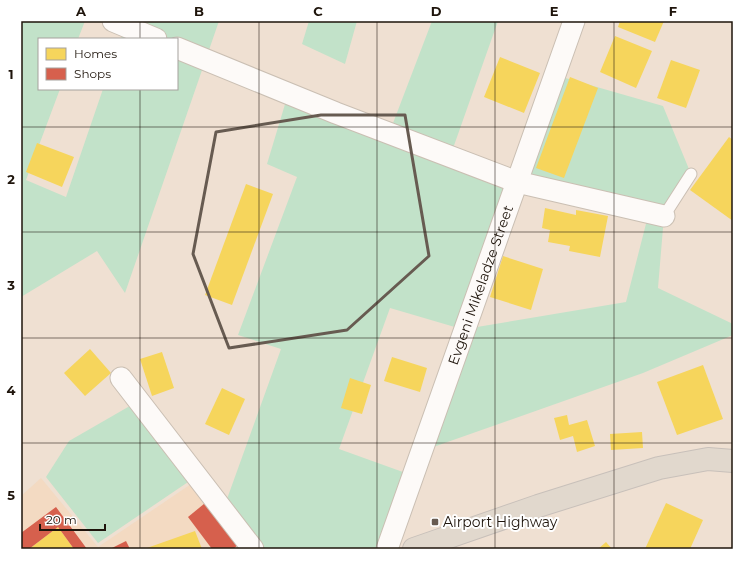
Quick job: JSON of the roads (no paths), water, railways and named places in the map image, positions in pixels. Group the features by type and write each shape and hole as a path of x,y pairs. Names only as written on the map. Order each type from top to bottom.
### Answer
{"highway":[{"path":"414,549 538,506 658,468 708,459 733,461"}],"street":[{"path":"113,21 154,38"},
{"name":"Evgeni Mikeladze Street","path":"387,549 574,21"},
{"path":"178,48 336,113 517,182 664,216"},
{"path":"121,378 253,549"}],"lane":[{"path":"664,216 691,174"}],"place":[{"name":"Airport Highway","path":"435,522"}]}
